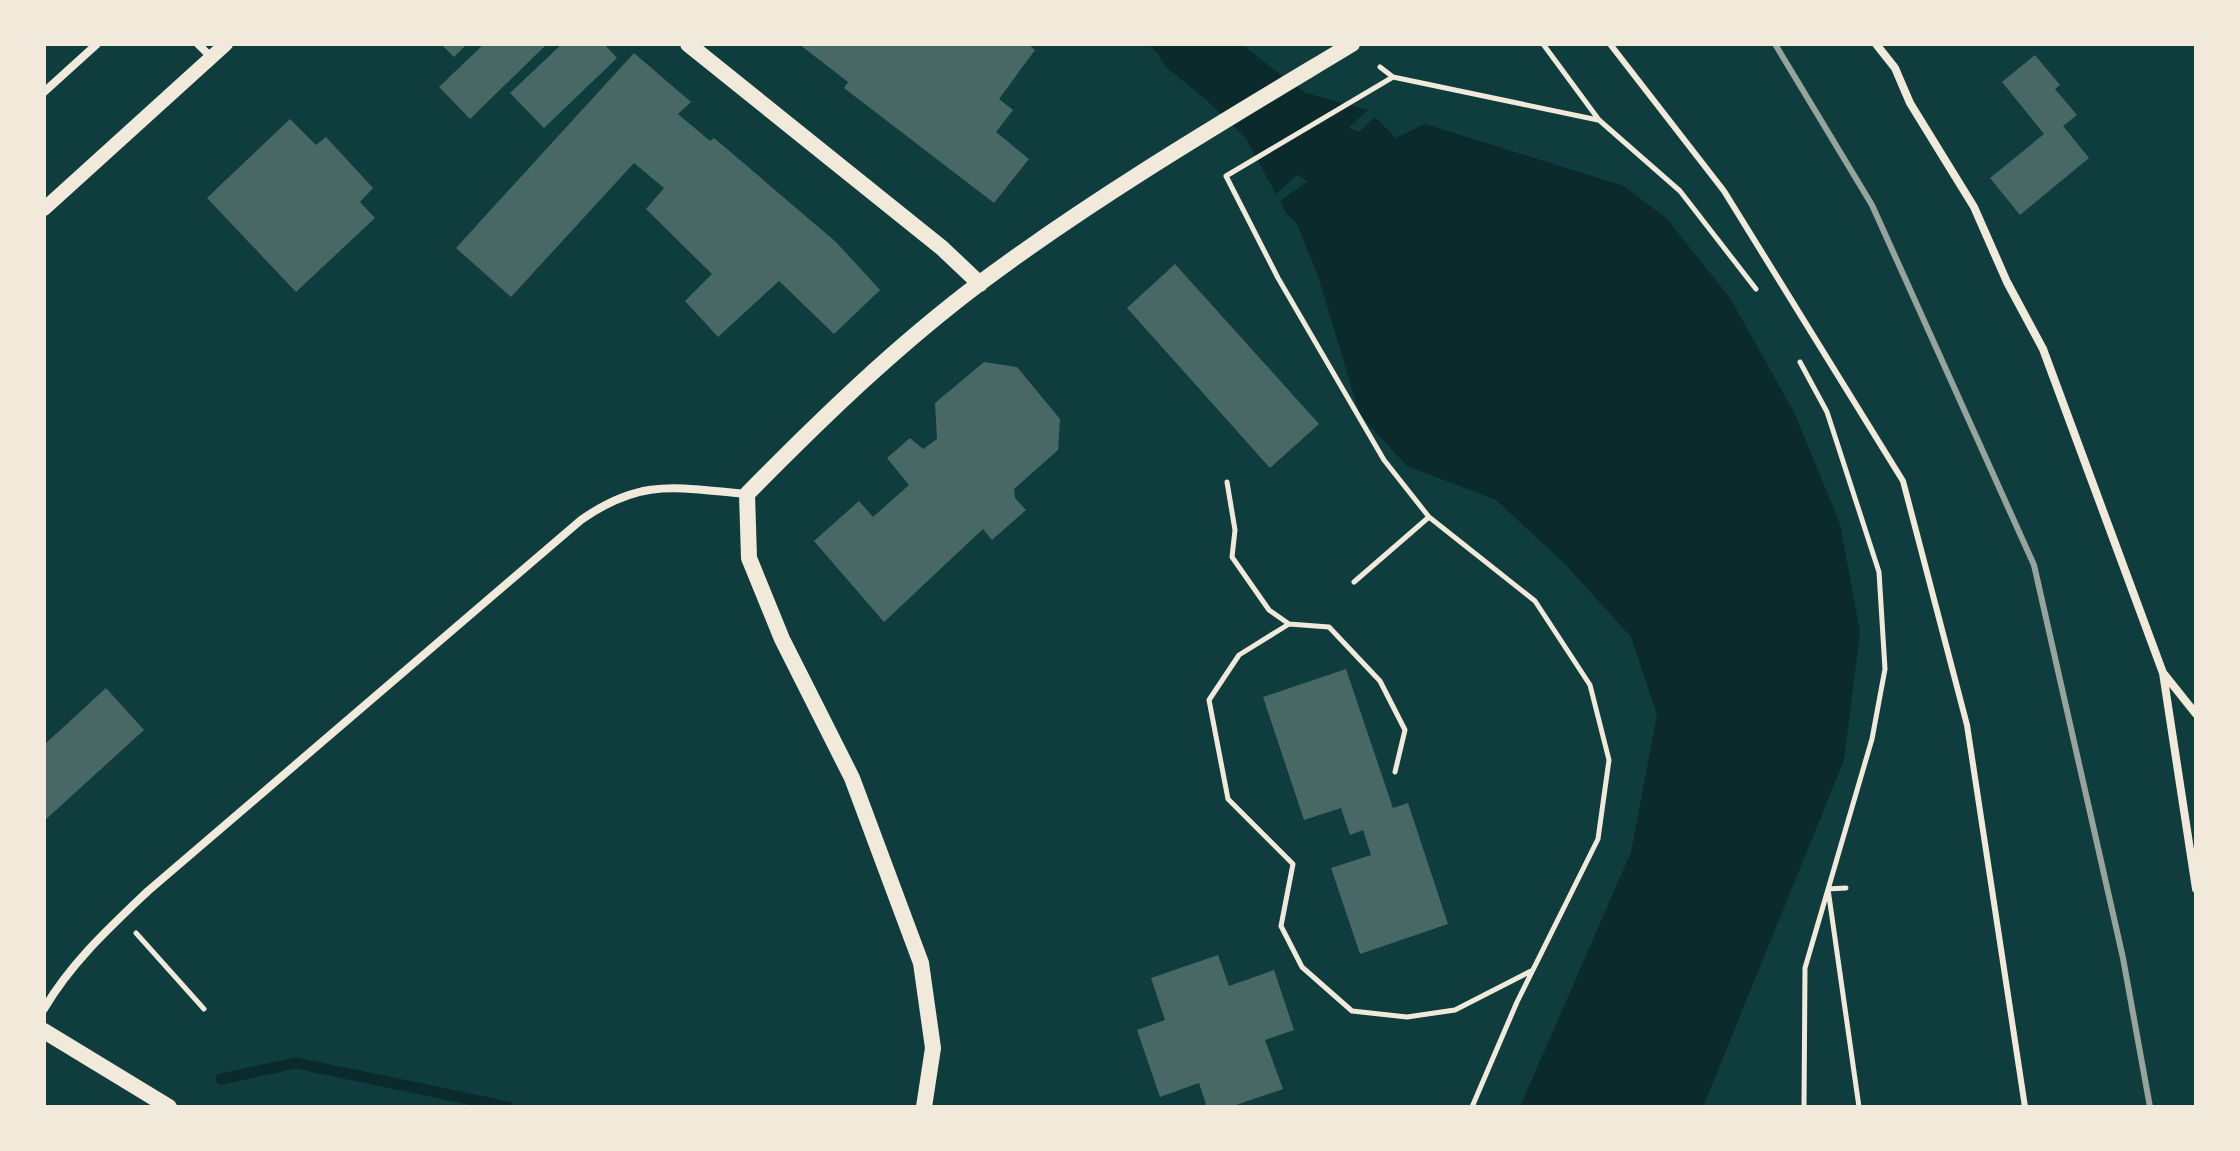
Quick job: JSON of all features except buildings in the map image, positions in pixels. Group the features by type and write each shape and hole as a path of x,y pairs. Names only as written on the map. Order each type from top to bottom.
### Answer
{"main road":[{"path":"688,44 942,248 980,284"},
{"path":"924,1107 933,1048 921,963 852,778 782,639 749,558 747,494 850,390 980,284 1165,157 1352,44"},
{"path":"44,1031 169,1107"}],"street":[{"path":"44,92 97,44"},
{"path":"198,44 211,57"},
{"path":"44,209 226,44"},
{"path":"1876,44 1895,68 1917,115 1974,207 2007,282 2043,349 2163,673 2196,889"},
{"path":"44,1009 66,976 121,917 604,504 634,490 669,487 747,494"},
{"path":"2163,673 2196,714"}],"lane":[{"path":"1610,44 1724,191 1903,481 1967,725 2025,1107"}],"path":[{"path":"1543,44 1599,120 1680,191 1757,290"},
{"path":"1380,67 1393,77 1599,120"},
{"path":"1393,77 1226,176 1338,385 1384,460 1429,517 1535,601 1590,685 1609,760 1598,839 1533,970 1472,1107"},
{"path":"1798,356 1827,412 1879,572 1885,669 1872,739 1805,968 1804,1107"},
{"path":"1227,482 1235,530 1232,557 1269,610 1289,624 1329,627 1380,681 1405,730 1395,772"},
{"path":"1354,582 1429,517"},
{"path":"1289,624 1239,655 1209,700 1228,799 1293,864 1281,926 1302,967 1352,1011 1407,1017 1455,1010 1533,970"},
{"path":"1828,889 1846,888"},
{"path":"1828,889 1859,1107"},
{"path":"121,917 204,1009"}],"water":[{"path":"1148,44 1238,44 1306,93 1368,110 1276,194 1245,137"},
{"path":"1375,117 1396,138 1425,124 1624,186 1667,219 1730,298 1795,414 1840,524 1860,632 1844,760 1703,1107 1520,1107 1631,852 1657,715 1631,637 1565,564 1496,500 1407,466 1360,415 1317,273 1297,224 1280,201 1314,177"}],"waterway":[{"path":"1190,44 1321,151 1414,194"},
{"path":"221,1079 296,1063 508,1107"}],"railway":[{"path":"1775,44 1872,205 2034,565 2123,958 2150,1107"}]}
